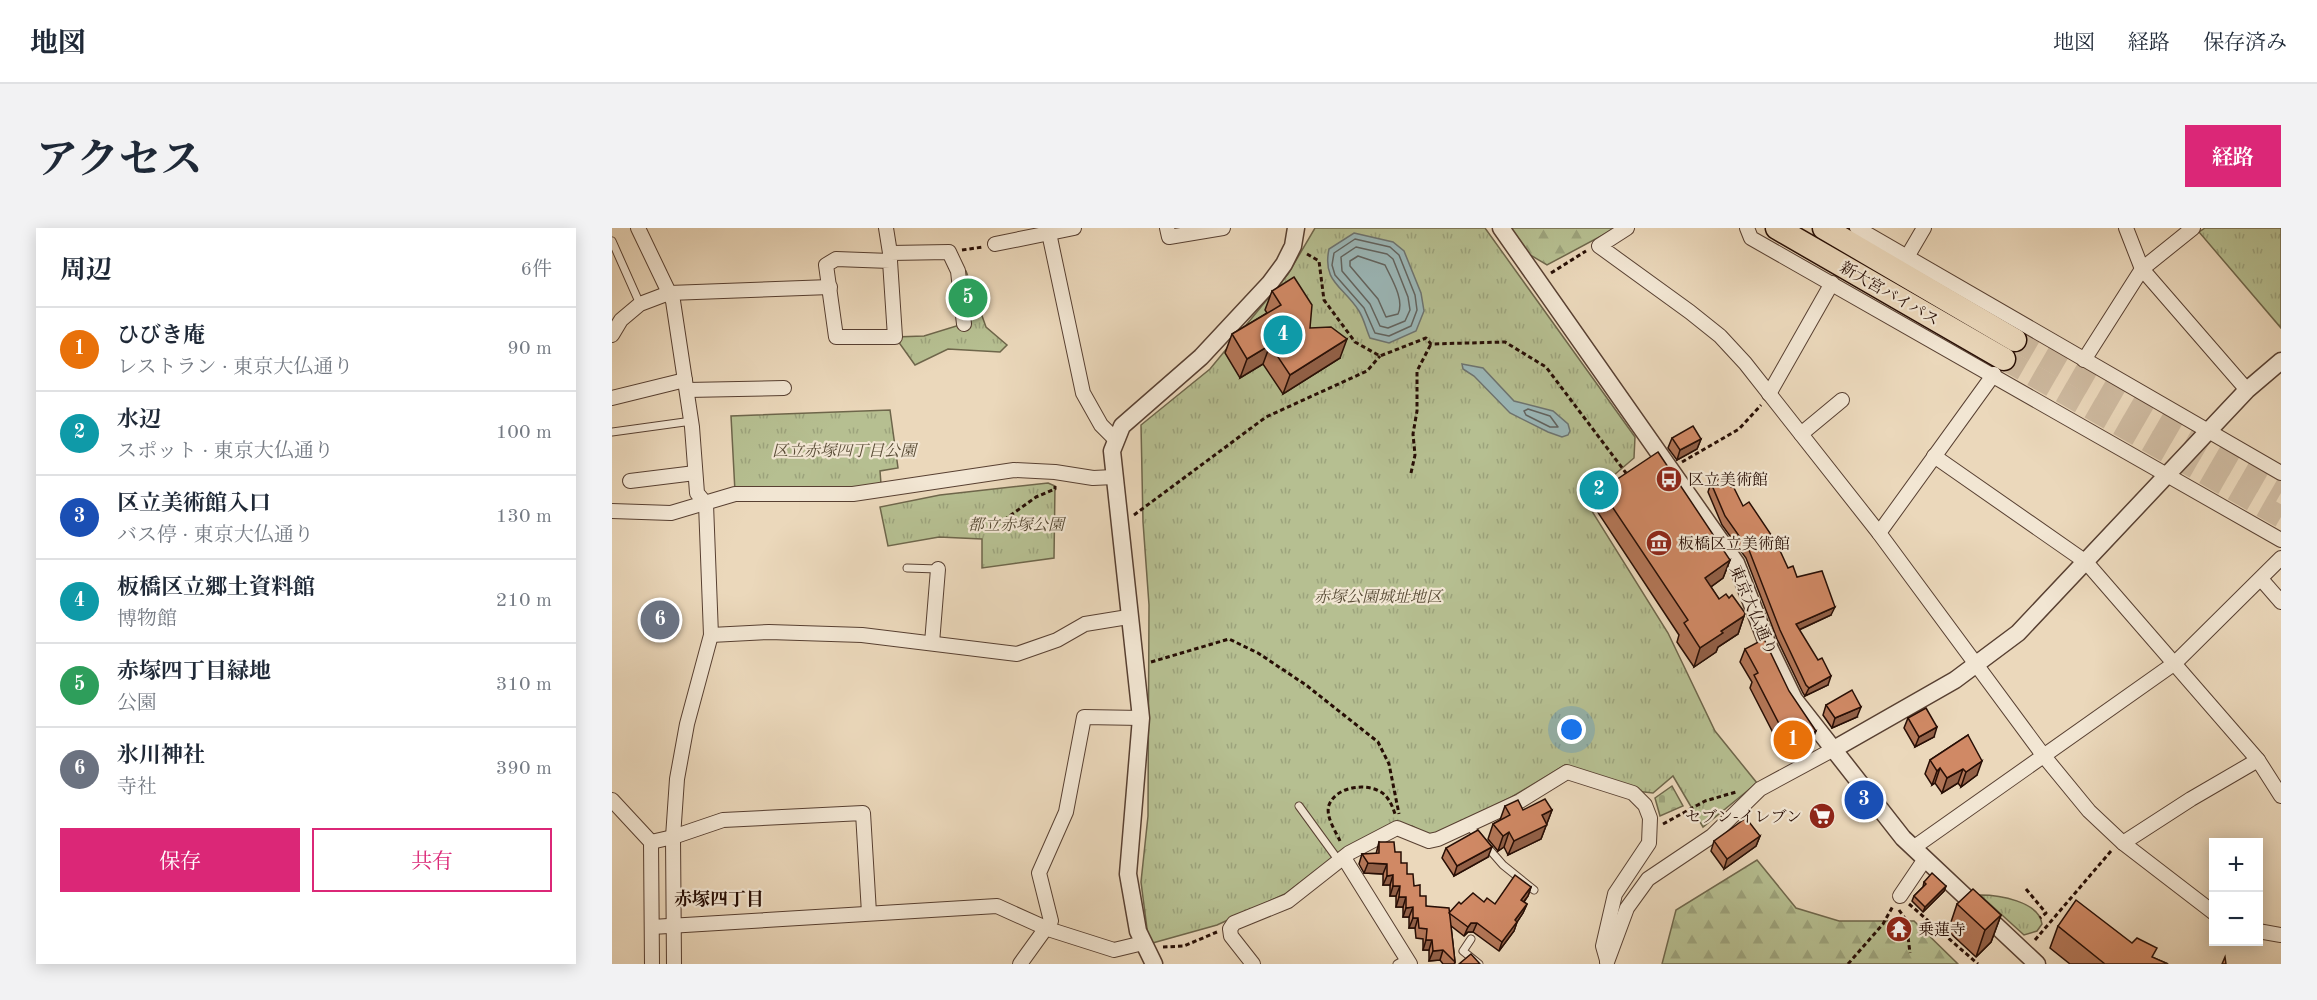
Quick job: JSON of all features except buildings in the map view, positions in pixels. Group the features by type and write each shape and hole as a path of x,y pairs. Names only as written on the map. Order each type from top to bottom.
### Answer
{"highway":[{"name":"新大宮バイパス","path":"1776,228 2004,358"},
{"name":"新大宮バイパス","path":"1824,228 2004,358"}],"street":[{"path":"638,228 669,292 692,422 697,493 706,504 711,635 687,724 677,779 673,837 674,964"},
{"path":"886,228 890,257 895,337 836,337 826,265 836,259 890,257 949,252 958,272 964,324"},
{"path":"996,244 1074,228"},
{"path":"1167,228 1169,237 1220,228"},
{"path":"1154,964 1143,943 1128,874 1141,718 1128,617 1112,451 1122,426 1201,357 1270,282 1284,264 1293,246 1296,228"},
{"name":"東京大仏通り","path":"1501,228 1736,563 1767,644 1790,692 1919,854 2037,964"},
{"path":"1627,228 1599,246 1720,336 1879,533 2043,755 2089,811 2122,842 2209,909"},
{"path":"1736,228 1749,233 1833,283 2004,358 2170,474 2281,540"},
{"path":"1857,228 2281,473"},
{"path":"1907,257 1924,228"},
{"path":"2126,228 2142,269 2247,390"},
{"path":"2084,360 2142,269 2193,228"},
{"path":"1049,233 1083,393 1101,424 1116,440"},
{"path":"1769,394 1833,283"},
{"path":"612,335 621,320 640,304 669,292 830,287"},
{"path":"1879,533 2004,358"},
{"path":"1607,962 1627,908 1648,879 1712,836 1760,789 1977,666 2018,633 2247,390 2281,361"},
{"path":"612,398 686,385 784,388"},
{"path":"1801,434 1842,400"},
{"path":"1934,456 2086,562 2258,760 2281,796"},
{"path":"612,511 670,513 735,494 853,494 1014,470 1055,472 1093,478 1114,477"},
{"path":"630,481 694,473"},
{"path":"1900,896 1919,854 2043,755 2175,663 2281,558"},
{"path":"932,643 938,569"},
{"path":"2261,579 2281,602"},
{"path":"711,635 769,632 862,634 1017,654 1057,640 1085,624 1128,617"},
{"path":"1020,964 1048,929 1051,921 1039,873 1066,812 1083,717 1141,718"},
{"path":"2122,842 2258,760"},
{"path":"1253,964 1231,936 1230,929 1243,919 1288,901 1344,858 1400,828 1429,841 1469,826 1520,801 1567,771 1633,793 1645,805 1650,818 1649,843 1615,894 1603,946 1607,962"},
{"path":"612,800 651,842 652,964"},
{"path":"651,842 723,820 863,813 869,913"},
{"path":"1344,858 1404,962"},
{"path":"652,927 997,906 1048,929 1114,950 1143,943"},
{"path":"2263,932 2281,935"}],"lane":[{"path":"612,241 640,304"},
{"path":"612,432 692,422"},
{"path":"907,568 938,569"},
{"path":"1299,806 1344,858"},
{"path":"1469,826 1503,865 1534,890"},
{"path":"1471,939 1463,951 1479,964"}],"path":[{"path":"949,252 996,244"},
{"path":"1293,246 1319,261 1324,300 1355,342 1380,356"},
{"path":"1550,274 1587,251"},
{"path":"1129,519 1266,417 1366,371 1380,356 1426,338 1431,344"},
{"path":"1431,344 1505,342 1546,367 1626,473"},
{"path":"1411,473 1415,455 1413,434 1418,411 1417,371 1431,344"},
{"path":"1670,468 1739,429 1753,417"},
{"path":"1004,520 1036,497 1055,489 1055,472"},
{"path":"1135,667 1229,639 1258,653 1306,685 1378,742 1389,764 1400,828"},
{"path":"1344,858 1329,813 1329,804 1340,793 1367,786 1381,791 1388,798 1400,828"},
{"path":"1650,818 1662,824 1724,794 1760,789"},
{"path":"2024,952 2122,842"},
{"path":"2026,889 2044,908 2046,913 2040,918"},
{"path":"1900,896 1978,964"},
{"path":"1848,964 1882,924 1895,904 1906,920 1910,953"},
{"path":"1184,946 1230,929"}],"green space":[{"name":"赤塚公園城址地区","path":"1315,228 1485,228 1635,437 1634,458 1585,500 1668,633 1715,731 1757,783 1703,827 1673,776 1653,793 1635,791 1565,765 1510,798 1430,836 1412,826 1396,824 1339,853 1285,894 1217,925 1149,944 1141,882 1148,816 1149,605 1143,522 1141,425 1210,369 1288,274"},
{"path":"1505,228 1616,228 1547,265 1517,247"},
{"path":"2205,228 2281,228 2281,328 2199,232"},
{"path":"958,271 966,271 986,327 1007,345 1000,352 948,349 915,365 895,337 924,336 963,324"},
{"name":"区立赤塚四丁目公園","path":"890,410 898,468 880,471 881,484 855,489 735,492 731,416"},
{"name":"都立赤塚公園","path":"1048,483 1055,486 1054,558 982,568 982,539 939,537 888,546 880,507 940,495"},
{"path":"1672,786 1683,806 1660,816 1655,798"},
{"path":"1757,860 1796,908 1839,921 1914,921 1958,964 1662,964 1676,910"},
{"path":"1980,895 2007,898 2026,905 2034,910 2042,924 2037,931 2024,935"}],"water":[{"path":"1354,233 1393,242 1404,251 1421,293 1424,311 1416,331 1389,343 1370,338 1359,311 1331,277 1328,269 1329,249"},
{"path":"1462,364 1483,368 1514,401 1553,411 1568,424 1570,431 1568,435 1562,437 1548,432 1510,413 1474,376 1463,369"}],"tunnel":[{"path":"2015,340 2281,493"},
{"path":"2004,359 2281,517"}],"place":[{"name":"赤塚四丁目緑地","path":"968,298"},
{"name":"板橋区立郷土資料館","path":"1283,335"},
{"name":"区立美術館","path":"1669,479"},
{"name":"水辺","path":"1599,490"},
{"name":"板橋区立美術館","path":"1659,543"},
{"name":"氷川神社","path":"660,620"},
{"name":"ひびき庵","path":"1793,740"},
{"name":"区立美術館入口","path":"1864,800"},
{"name":"セブン-イレブン","path":"1822,816"},
{"name":"乗蓮寺","path":"1899,929"}],"district":[{"name":"赤塚四丁目","path":"719,899"}]}
